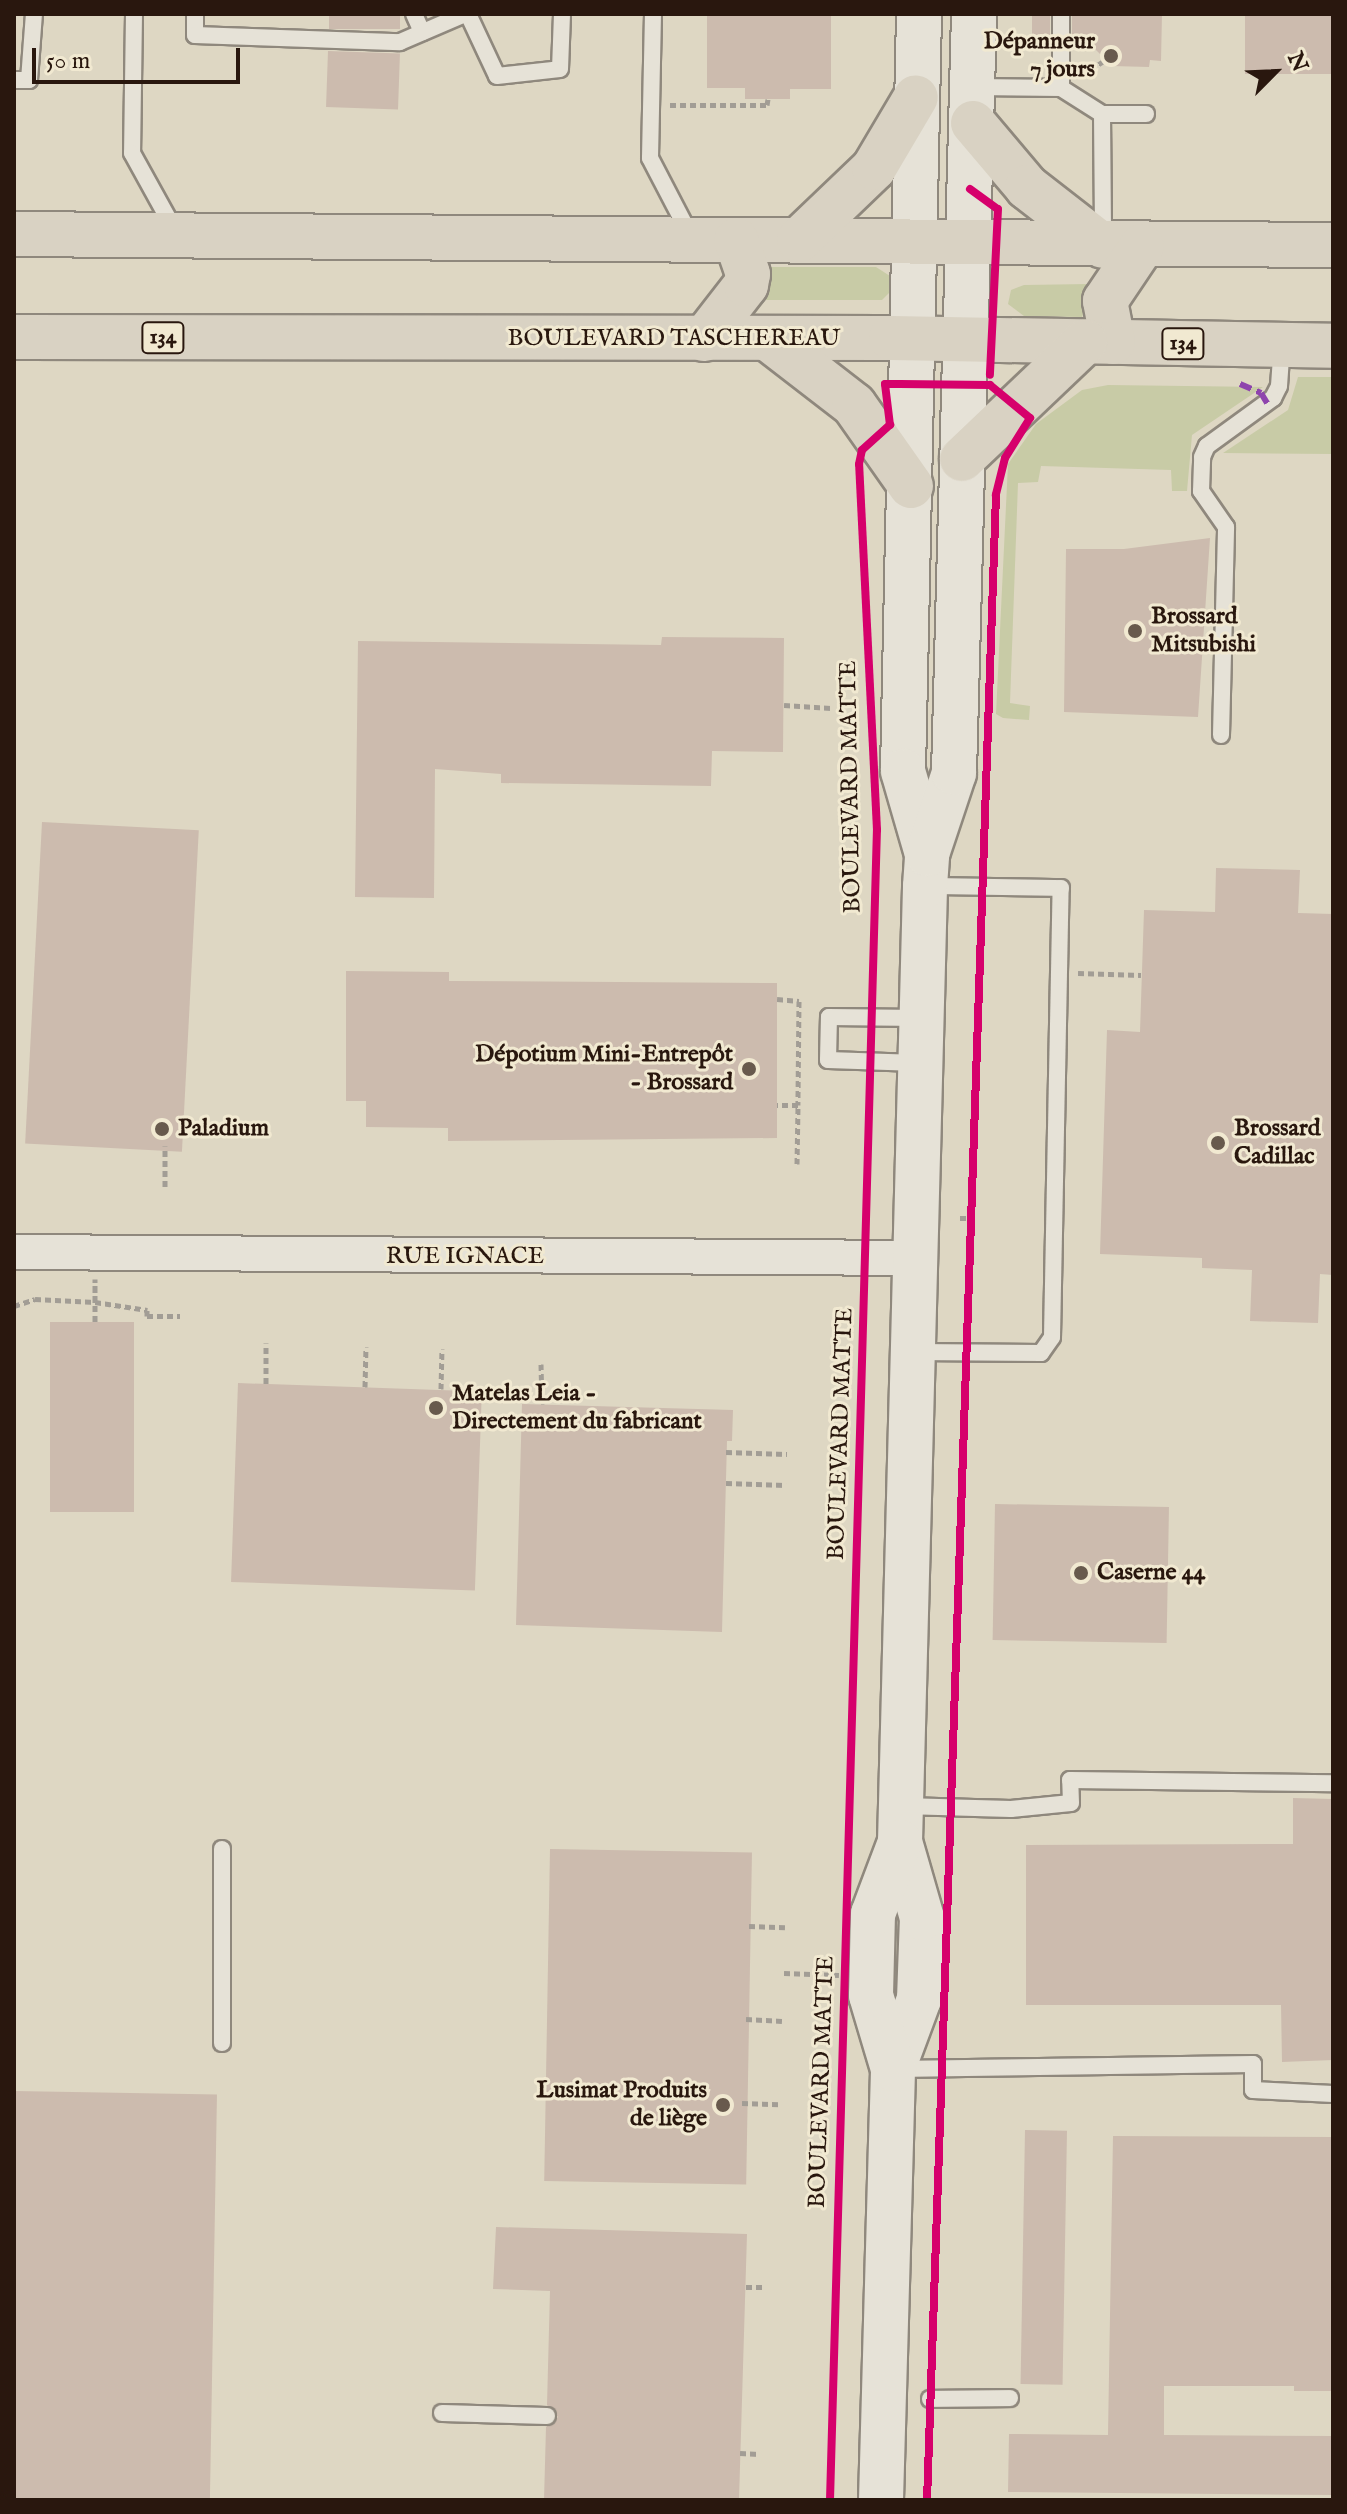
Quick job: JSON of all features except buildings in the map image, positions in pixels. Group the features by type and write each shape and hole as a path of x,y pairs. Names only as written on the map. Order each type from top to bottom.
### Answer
{"main road":[{"path":"919,14 916,340 903,771 926,870"},
{"path":"881,2500 893,2069 919,1999 922,1918 900,1824 926,870 954,773 974,14"},
{"path":"799,240 874,168 916,97"},
{"path":"974,105 1027,187 1123,246"},
{"path":"14,234 799,240 1123,246 1333,245"},
{"path":"704,339 749,279 736,240"},
{"path":"962,459 1099,342 1105,301 1123,246"},
{"name":"BOULEVARD TASCHEREAU","path":"14,337 965,340 1333,346"},
{"path":"770,340 854,405 911,486"}],"street":[{"name":"RUE IGNACE","path":"14,1252 916,1258"}],"lane":[{"path":"14,80 29,80 34,14"},
{"path":"134,14 132,153 178,236"},
{"path":"195,14 195,35 400,42 467,14 497,76 560,69 562,14"},
{"path":"414,14 422,32"},
{"path":"653,14 650,158 693,240"},
{"path":"1061,14 1061,88"},
{"path":"974,105 1061,88 1102,114 1146,114"},
{"path":"1102,114 1123,246"},
{"path":"1221,735 1226,527 1201,491 1202,457 1207,446 1273,398 1279,386 1282,345"},
{"path":"914,1352 1041,1353 1052,1337 1061,888 926,870"},
{"path":"921,1063 828,1060 829,1017 922,1018"},
{"path":"900,1824 1071,1803 1070,1780 1333,1783"},
{"path":"222,1849 222,2043"},
{"path":"893,2069 1253,2064 1253,2090 1333,2094"},
{"path":"930,2399 1010,2398"},
{"path":"442,2413 547,2416"}],"path":[{"path":"694,106 767,105 768,99"},
{"path":"784,705 831,708"},
{"path":"1100,973 1141,975"},
{"path":"777,999 799,1001 797,1164"},
{"path":"777,1105 798,1105"},
{"path":"165,1146 165,1187"},
{"path":"968,1228 969,1202"},
{"path":"95,1294 95,1322"},
{"path":"14,1306 35,1299 95,1302 147,1310 147,1316 180,1316"},
{"path":"266,1343 266,1384"},
{"path":"365,1387 366,1347"},
{"path":"441,1389 442,1349"},
{"path":"541,1364 542,1404"},
{"path":"726,1452 787,1454"},
{"path":"726,1483 786,1485"},
{"path":"749,1926 785,1927"},
{"path":"784,1973 845,1975"},
{"path":"746,2019 782,2021"},
{"path":"742,2103 780,2104"},
{"path":"746,2287 763,2287"},
{"path":"740,2453 759,2454"}],"green space":[{"path":"770,267 876,267 890,276 891,291 882,300 761,300"},
{"path":"1024,285 1093,286 1082,317 1024,316 1008,304 1011,290"},
{"path":"1298,377 1333,377 1333,454 1223,453 1288,410"},
{"path":"1108,385 1263,387 1192,435 1187,491 1172,491 1171,470 1041,466 1038,482 1018,483 1010,703 1030,706 1029,720 1003,718 996,714 1008,464 1036,424 1082,390"}],"marked path":[{"path":"1240,384 1261,393 1267,403"}],"cycle path":[{"path":"970,189 998,209 990,375"},
{"name":"BOULEVARD MATTE","path":"830,2500 877,830 859,464 862,450 890,425 885,384 990,385 1030,418 1005,458 996,495 927,2500"}],"place":[{"name":"Dépanneur 7 jours","path":"1111,56"},
{"name":"Brossard Mitsubishi","path":"1135,631"},
{"name":"Dépotium Mini-Entrepôt - Brossard","path":"749,1069"},
{"name":"Paladium","path":"162,1129"},
{"name":"Brossard Cadillac","path":"1218,1143"},
{"name":"Matelas Leia - Directement du fabricant","path":"436,1408"},
{"name":"Caserne 44","path":"1081,1573"},
{"name":"Lusimat Produits de liège","path":"723,2105"}]}
